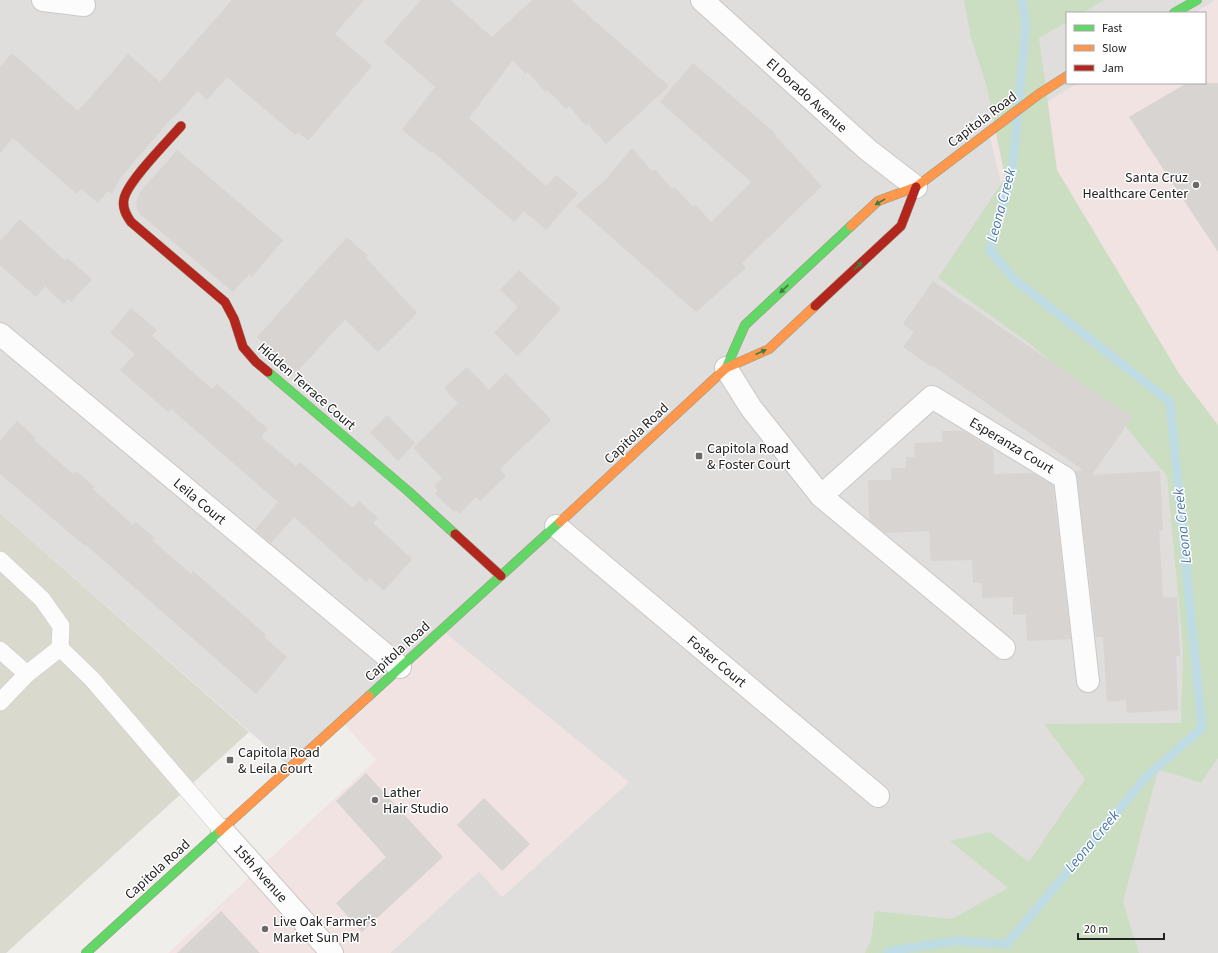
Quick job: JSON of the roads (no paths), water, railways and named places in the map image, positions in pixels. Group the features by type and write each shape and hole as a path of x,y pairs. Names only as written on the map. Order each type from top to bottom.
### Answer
{"main road":[{"path":"1176,12 1197,0"},
{"name":"Capitola Road","path":"726,368 745,325 878,201 916,187 1039,94 1066,77"},
{"name":"Hidden Terrace Court","path":"181,126 130,185 124,195 123,205 125,214 131,222 225,302 234,319 243,347 256,362 408,491 501,576"},
{"name":"Capitola Road","path":"86,953 556,526 726,368 769,349 901,226 916,187"}],"street":[{"path":"43,0 84,5"},
{"name":"El Dorado Avenue","path":"702,0 868,150 916,187"},
{"name":"Leila Court","path":"0,334 400,667"},
{"path":"726,368 751,408 821,496 1004,648"},
{"name":"Esperanza Court","path":"821,496 932,397 1065,478 1088,681"},
{"name":"Foster Court","path":"556,526 878,796"},
{"name":"15th Avenue","path":"222,830 332,953"}],"lane":[{"path":"0,560 42,599 61,626 60,648 92,679 222,830"},
{"path":"0,702 27,674 60,648"},
{"path":"0,650 27,674"}],"waterway":[{"name":"Leona Creek","path":"887,953 889,951 956,941 1007,944 1146,777 1202,728 1170,402 1014,279 990,250 1012,173 1026,24 1022,0"}],"place":[{"name":"Santa Cruz Healthcare Center","path":"1196,185"},
{"name":"Capitola Road & Foster Court","path":"699,456"},
{"name":"Capitola Road & Leila Court","path":"230,760"},
{"name":"Lather Hair Studio","path":"375,800"},
{"name":"Live Oak Farmer's Market Sun PM","path":"265,929"}]}
